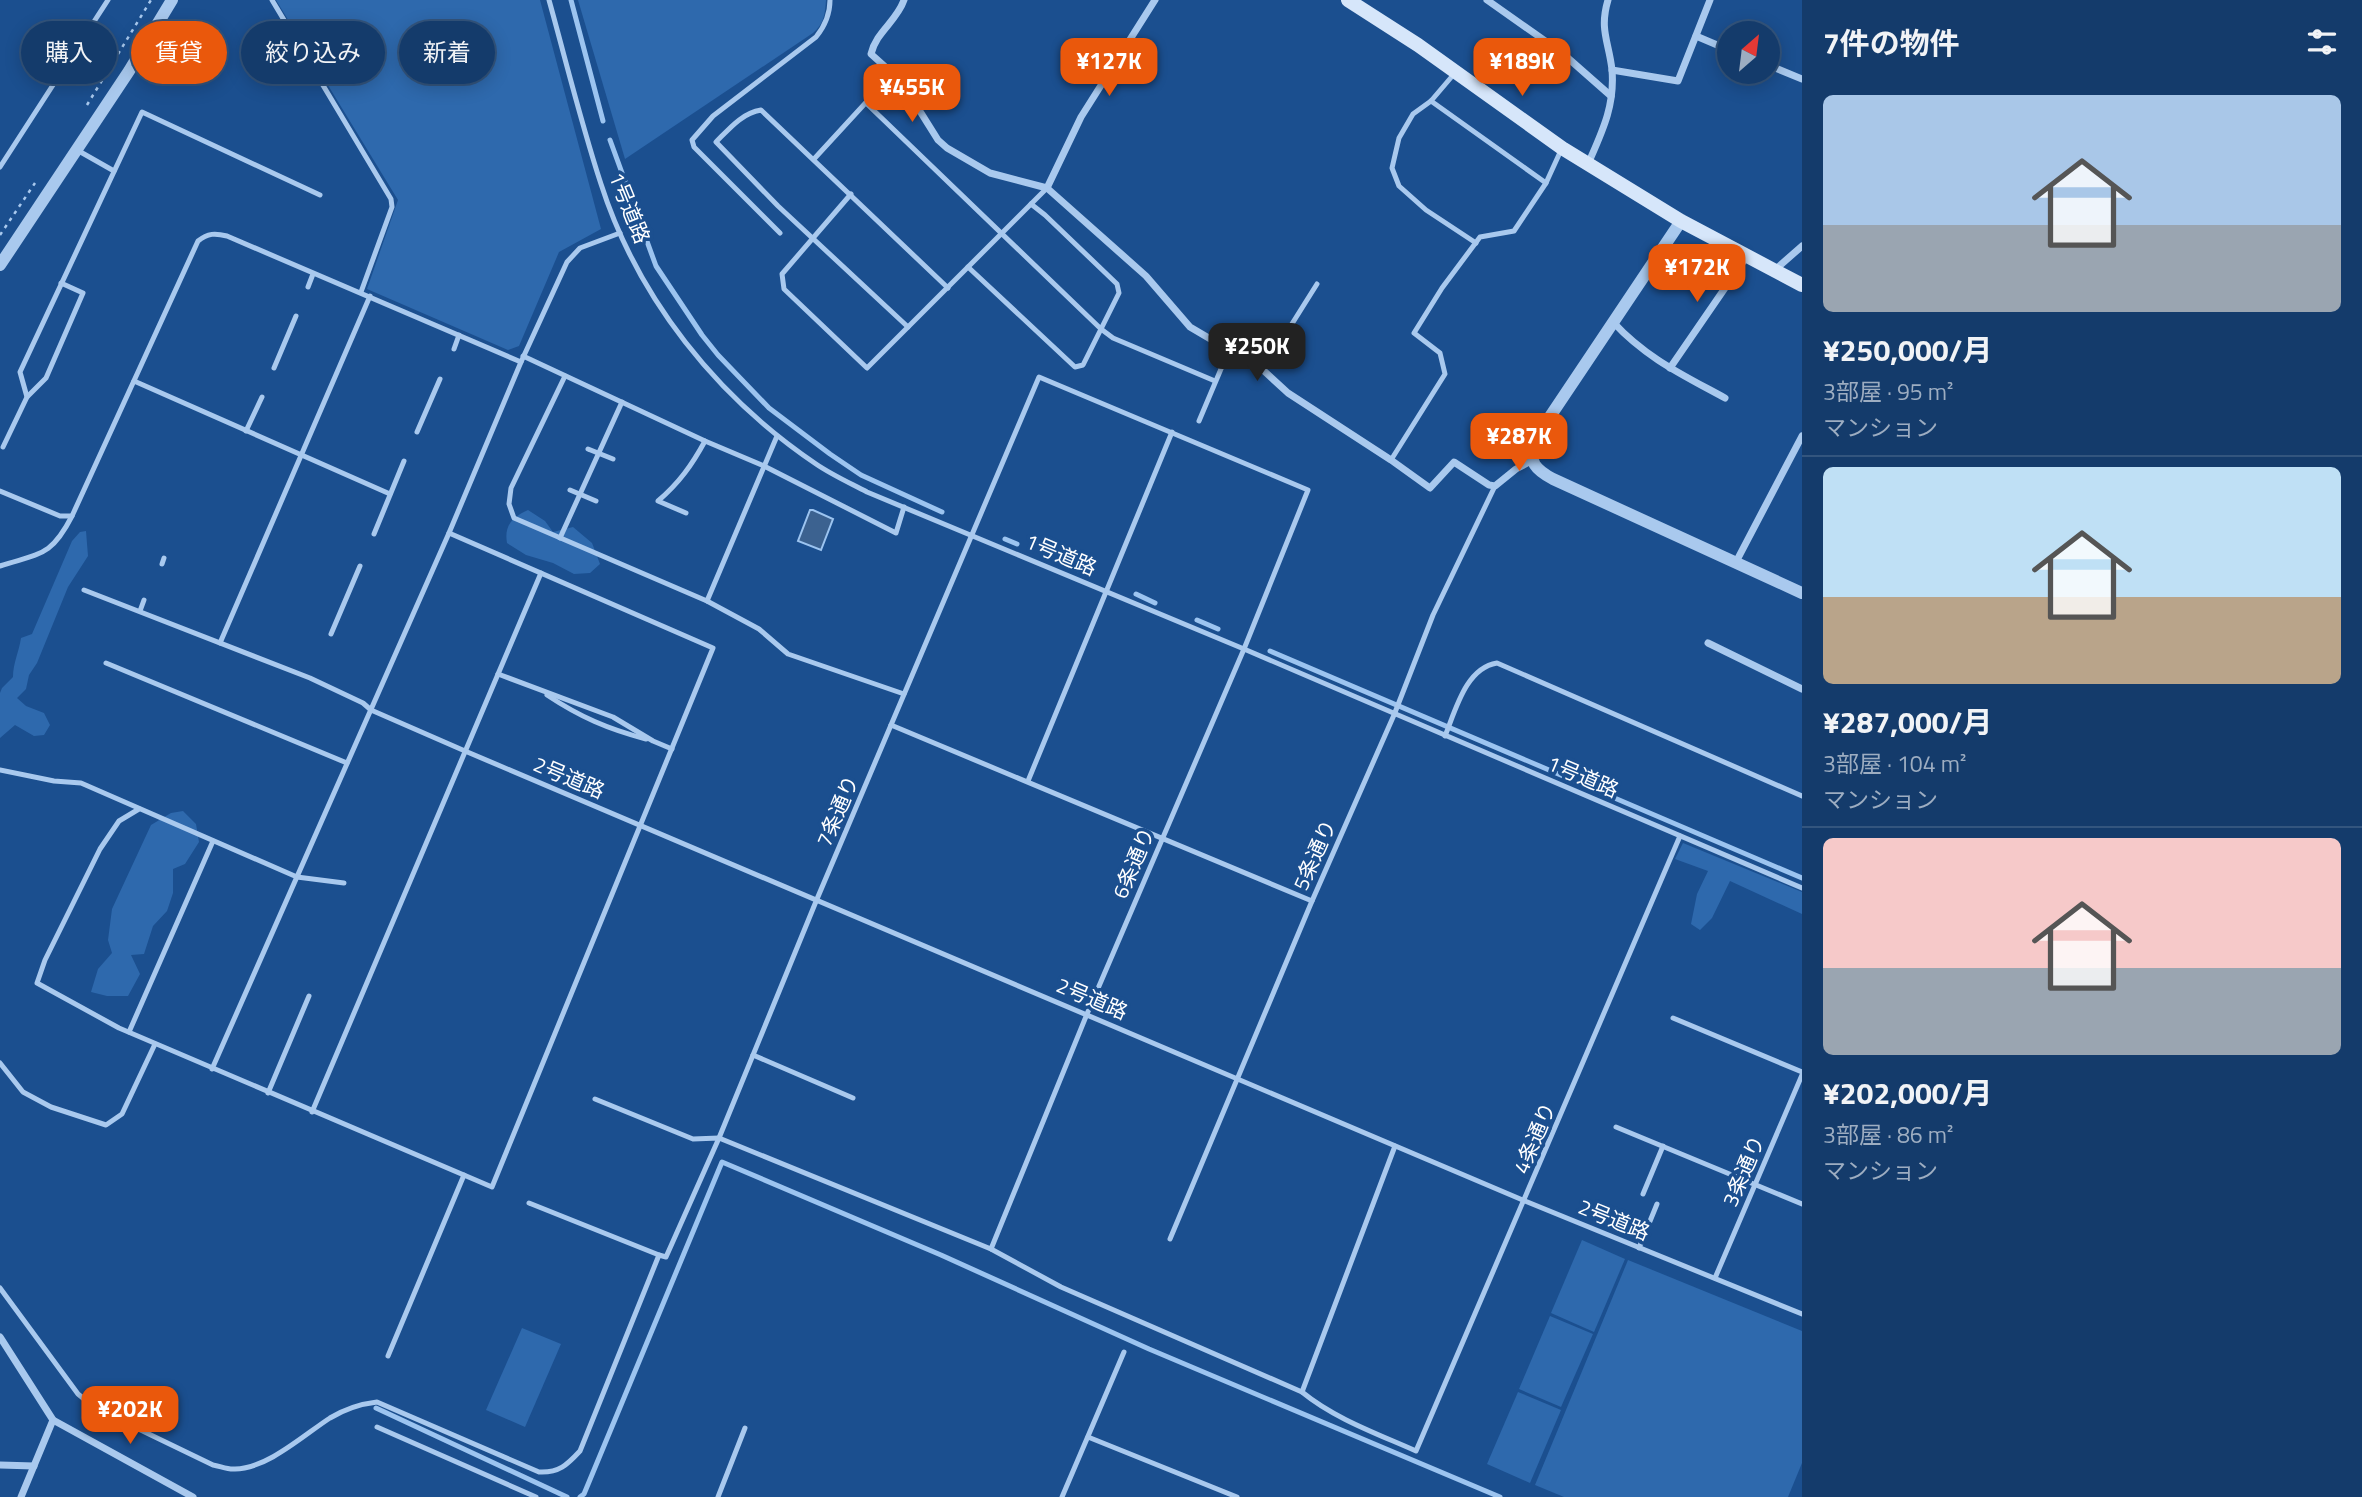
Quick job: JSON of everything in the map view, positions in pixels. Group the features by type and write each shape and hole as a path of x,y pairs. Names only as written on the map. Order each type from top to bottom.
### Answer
{"main road":[{"path":"1348,0 1456,72 1562,148 1681,221 1802,285"}],"street":[{"path":"0,265 80,152 172,0"},
{"path":"904,0 899,13 874,43 872,54 901,80 939,139 947,148 990,173 1047,188 1146,276 1190,327 1263,370 1288,393 1430,488 1454,462 1489,485 1495,486 1531,461"},
{"path":"1047,188 1081,117 1155,0"},
{"path":"1487,0 1561,52 1611,96"},
{"path":"1588,164 1610,113 1612,70 1604,38 1604,14 1608,0"},
{"path":"1612,70 1678,81 1710,0"},
{"path":"1696,36 1717,45"},
{"path":"1780,70 1802,79"},
{"path":"1681,221 1532,442 1531,461 1540,473 1802,593"},
{"path":"1776,269 1802,246"},
{"path":"1670,368 1747,255"},
{"path":"1614,322 1633,343 1670,368 1725,398"},
{"path":"1736,562 1802,436"},
{"path":"1708,643 1802,689"},
{"path":"0,1337 53,1420 193,1497"},
{"path":"21,1497 53,1420"},
{"path":"0,1465 34,1466"}],"lane":[{"path":"0,167 107,0"},
{"path":"272,0 391,199 392,207 361,292"},
{"name":"1号道路","path":"549,0 601,185 620,233 668,321 712,376 778,436 818,466 867,492 1244,649 1802,888"},
{"path":"780,233 694,147 692,140 713,116 816,37 827,18 830,0"},
{"path":"1456,72 1431,100 1413,114 1399,138 1392,168 1399,186 1426,210 1476,243"},
{"path":"814,159 893,73"},
{"path":"1431,100 1546,183"},
{"path":"866,103 1101,329 1113,338 1215,382"},
{"path":"908,327 778,206 716,142 734,124 751,111 761,110 948,288"},
{"path":"27,397 20,372 142,112 320,195"},
{"path":"1391,460 1445,374 1440,353 1414,333 1442,288 1480,237 1514,231 1546,183 1562,148"},
{"path":"80,152 114,171"},
{"path":"851,194 782,274 784,289 867,368 1047,188"},
{"path":"968,267 1075,366 1083,365 1119,293 1117,284 1031,204"},
{"path":"0,566 41,554 61,538 198,241 205,235 216,233 459,335 565,376 764,466 896,533 904,507"},
{"path":"212,1069 449,533 522,359 567,262 580,248 620,233"},
{"path":"308,287 313,274"},
{"path":"4,447 27,397 46,378 83,293 61,284"},
{"path":"1263,370 1317,284"},
{"path":"220,643 370,296"},
{"path":"274,368 296,316"},
{"path":"454,349 459,335"},
{"path":"1199,421 1229,350"},
{"path":"565,376 511,488 509,504 513,518 706,601 759,629 788,654 904,694"},
{"name":"7条通り","path":"0,1288 78,1394 96,1408 213,1465 233,1470 249,1467 294,1446 331,1418 358,1405 377,1402 539,1472 554,1473 568,1464 580,1451 663,1256 719,1138 817,899 1039,377 1172,432"},
{"path":"417,432 440,379"},
{"path":"134,381 390,494"},
{"path":"246,431 262,397"},
{"path":"560,538 622,402"},
{"path":"1028,781 1172,432"},
{"name":"6条通り","path":"991,1249 1087,1014 1244,649 1308,490 1172,432"},
{"path":"706,601 778,436"},
{"path":"686,513 658,501 684,476 705,441"},
{"path":"588,449 613,459"},
{"path":"374,534 404,461"},
{"name":"5条通り","path":"1170,1239 1312,901 1395,713 1433,615 1495,486"},
{"path":"570,490 596,501"},
{"path":"0,491 60,516 72,516"},
{"path":"139,808 120,821 100,849 45,960 37,983 155,1044 492,1187 713,648 449,533"},
{"path":"331,634 360,566"},
{"path":"312,1111 541,573"},
{"name":"2号道路","path":"84,590 320,683 363,702 370,710 641,826 1525,1201 1802,1314"},
{"path":"139,611 144,600"},
{"path":"106,663 347,763"},
{"path":"1446,735 1471,679 1486,665 1497,663 1802,796"},
{"path":"498,674 613,717 672,750"},
{"path":"541,692 608,729 653,741"},
{"path":"891,724 1312,901"},
{"path":"0,770 54,781 81,783 297,877 344,883"},
{"name":"4条通り","path":"1302,1392 1317,1404 1416,1451 1680,836"},
{"path":"129,1032 213,841"},
{"path":"268,1093 309,996"},
{"path":"1673,1018 1802,1074"},
{"path":"0,1063 23,1092 51,1107 106,1125 122,1114 155,1044"},
{"path":"753,1055 853,1098"},
{"name":"3条通り","path":"1715,1278 1802,1074"},
{"path":"595,1099 693,1139 719,1138 991,1249 1073,1292 1302,1392 1395,1146"},
{"path":"1616,1127 1802,1204"},
{"path":"1643,1194 1663,1146"},
{"path":"388,1356 464,1175"},
{"path":"529,1203 663,1256"},
{"path":"1639,1248 1657,1204"},
{"path":"1062,1497 1124,1352"},
{"path":"377,1427 536,1497"},
{"path":"718,1497 745,1428"},
{"path":"1088,1437 1237,1497"}],"path":[{"path":"87,105 151,0"},
{"path":"0,235 36,181"}],"shaded area":[{"path":"276,0 540,0 601,229 559,252 519,346 508,350 367,289 398,200 327,84 385,84 385,21 289,21"},
{"path":"578,0 826,0 820,26 813,33 625,159"},
{"path":"528,510 545,521 553,532 573,527 592,543 600,564 590,573 574,574 553,563 526,555 507,543 510,523"},
{"path":"810,510 833,519 821,550 798,541"},
{"path":"86,531 88,556 68,587 37,663 29,675 26,689 17,698 26,706 44,713 50,725 44,735 34,736 15,725 0,738 0,693 13,677 21,638 32,634 72,541 80,532"},
{"path":"183,811 196,824 199,842 185,864 173,869 173,893 167,911 153,926 144,954 131,955 140,974 128,996 107,996 91,992 98,969 112,953 108,940 112,909 151,825 171,813"},
{"path":"1683,843 1802,892 1802,914 1730,881 1712,918 1700,930 1691,924 1697,894 1708,871 1675,859"},
{"path":"1582,1240 1625,1259 1594,1332 1551,1313"},
{"path":"1628,1260 1802,1331 1802,1463 1788,1497 1564,1497 1535,1485"},
{"path":"1550,1316 1593,1334 1561,1407 1519,1389"},
{"path":"522,1328 561,1344 525,1427 486,1410"},
{"path":"1518,1392 1561,1410 1530,1483 1487,1464"}],"waterway":[{"path":"571,0 603,121"},
{"path":"610,140 656,266 718,355 769,408 830,454 861,475 942,512"},
{"path":"1005,539 1017,544"},
{"path":"1062,563 1081,571"},
{"path":"1136,594 1155,603"},
{"path":"1197,620 1218,629"},
{"path":"1270,651 1802,878"},
{"path":"580,1497 584,1494 722,1162 941,1255 1149,1349 1500,1497"},
{"path":"376,1408 567,1497"}]}
